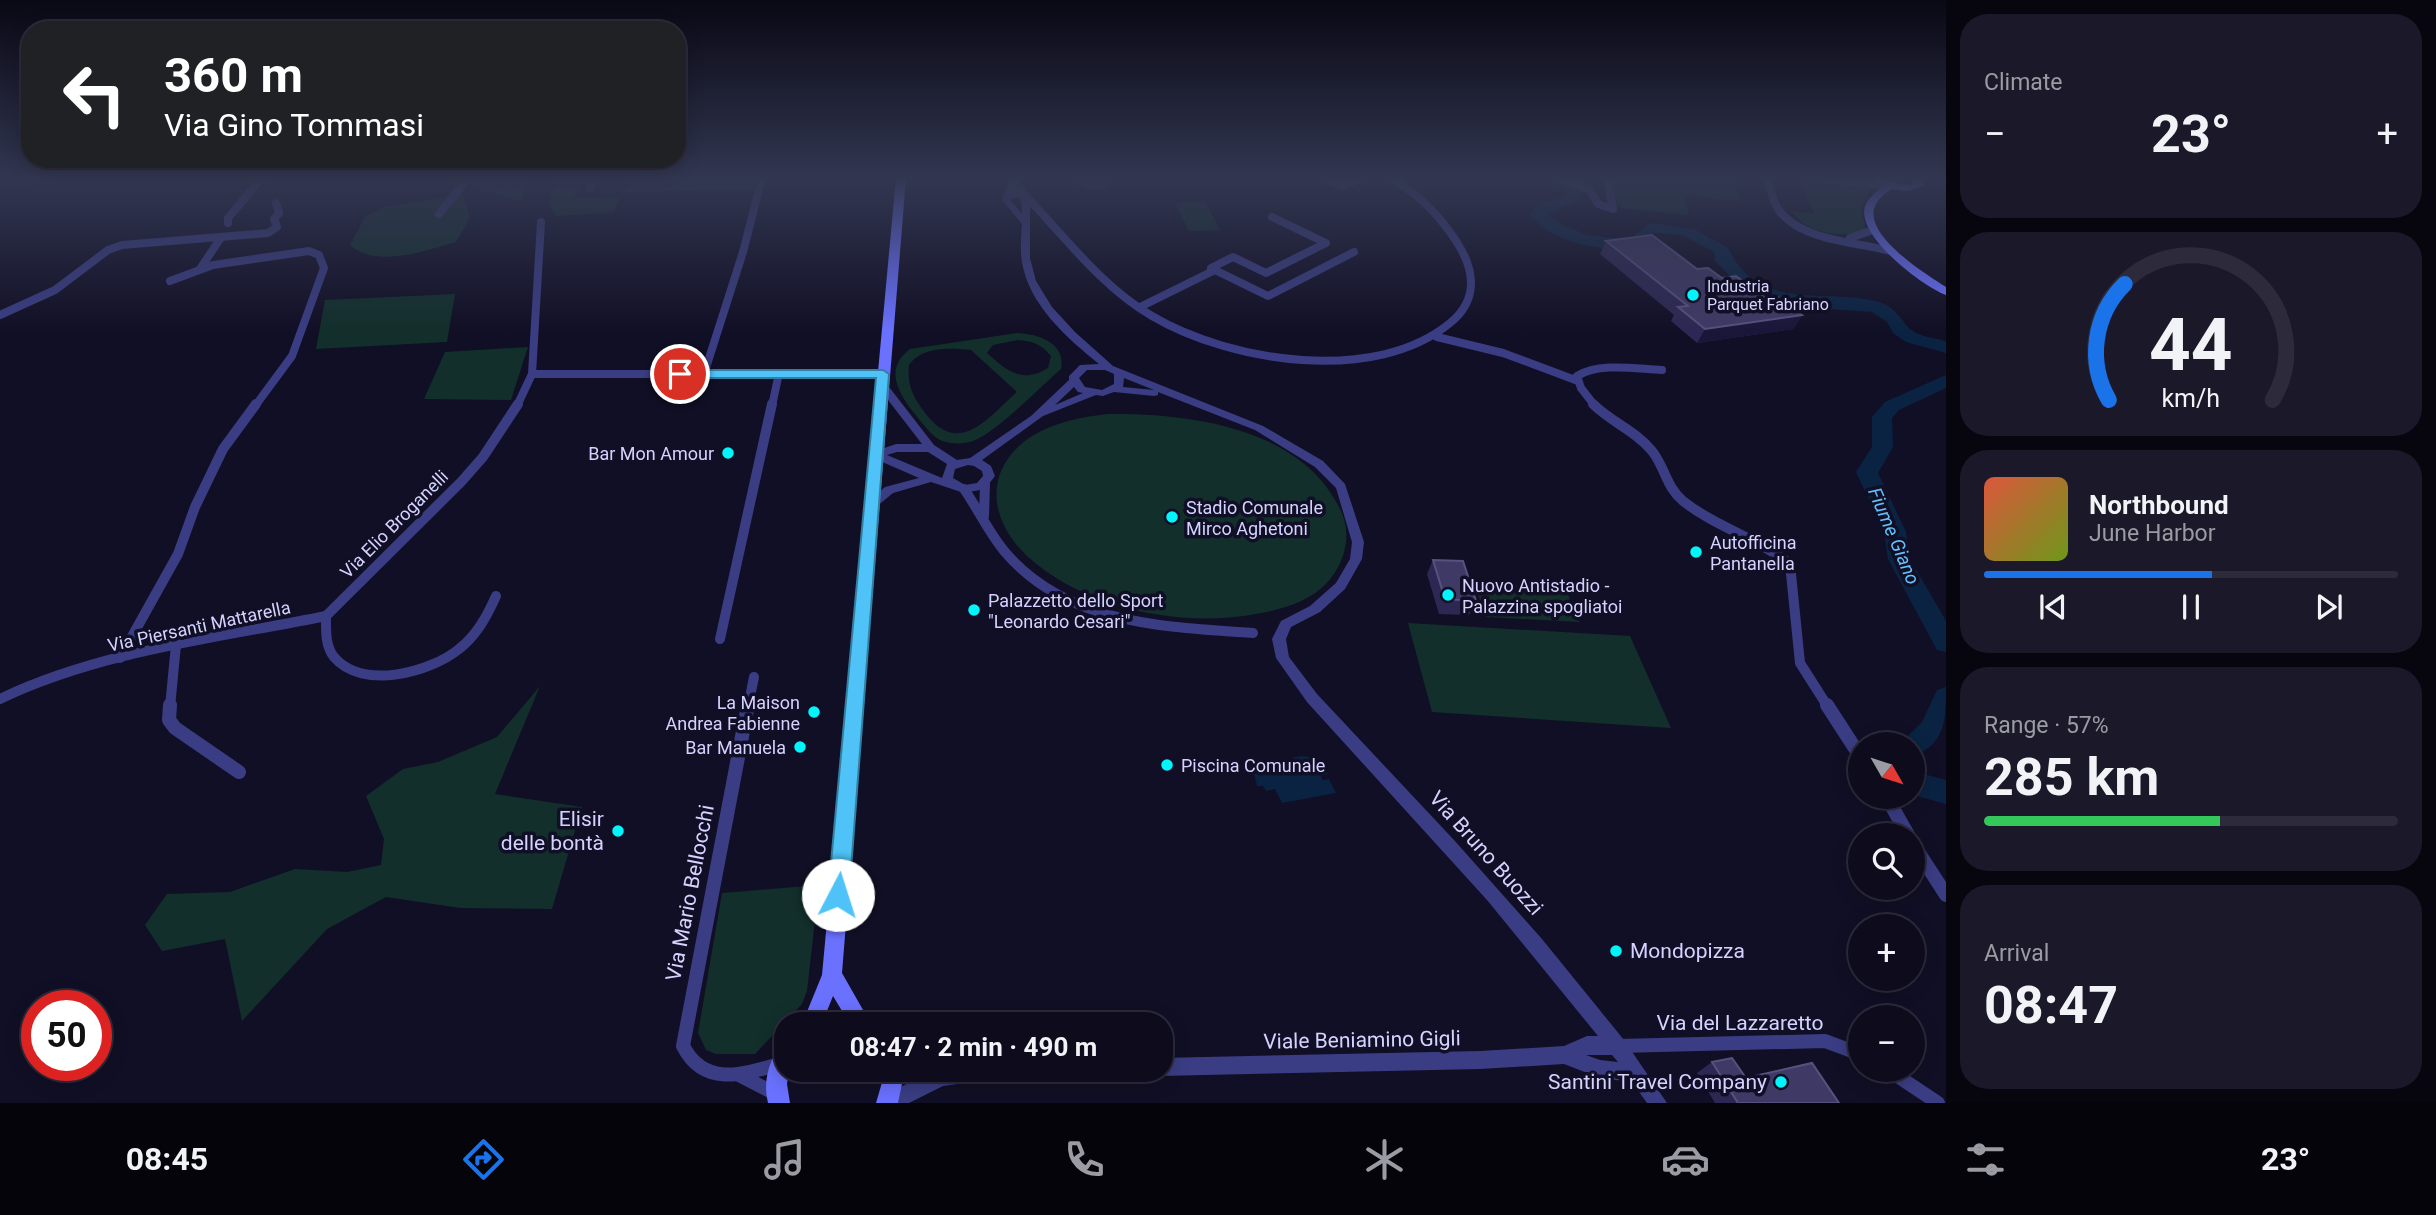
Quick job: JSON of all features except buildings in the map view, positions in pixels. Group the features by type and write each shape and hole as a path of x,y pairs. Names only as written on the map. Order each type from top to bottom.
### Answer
{"main road":[{"path":"817,1012 832,975 896,229"},
{"path":"1874,230 1890,251 1946,292"},
{"path":"832,975 854,1012"},
{"path":"888,1103 892,1082"}],"street":[{"path":"210,236 216,229"},
{"path":"200,270 232,229"},
{"path":"0,315 55,290 115,247 210,236 224,238 261,235 272,229"},
{"name":"Via Elio Broganelli","path":"326,616 483,457 519,402 532,374 541,229"},
{"path":"704,374 749,229"},
{"path":"1024,229 1027,267 1034,285 1082,345 1116,372 1121,381 1116,389"},
{"path":"1060,229 1140,307 1176,329 1207,341 1298,359 1371,357 1407,349 1437,337 1463,311 1472,296 1471,265 1446,229"},
{"path":"1298,229 1326,243 1266,273 1233,257 1211,268 1268,296 1354,252"},
{"path":"1809,229 1824,236 1848,239 1890,251"},
{"path":"1848,239 1874,230"},
{"path":"120,658 178,554 195,507 223,449 292,356 324,268 320,255 309,251 200,270 170,281"},
{"path":"1140,307 1215,270"},
{"path":"1437,337 1503,353 1578,381"},
{"path":"1082,345 1088,366"},
{"path":"951,484 947,471 954,464 973,461 1035,418 1073,382 1074,373 1088,366 1116,372 1259,428 1319,464 1342,488 1358,542 1356,559 1341,586 1315,609 1286,624 1279,639"},
{"path":"1662,370 1582,370 1577,376 1589,401 1660,458 1667,486 1684,501 1775,550 1790,564 1800,663 1848,737"},
{"path":"720,639 779,373"},
{"path":"532,374 779,373 882,379 930,448 954,464"},
{"path":"1073,382 1092,393"},
{"path":"1035,418 1092,393 1116,389 1171,395"},
{"path":"984,516 985,484 989,476 987,469 1000,442"},
{"path":"877,454 896,448 930,448"},
{"path":"877,454 930,478 964,489 984,516 1004,551 1032,580 1074,605 1130,622 1253,633"},
{"path":"973,461 987,469"},
{"path":"872,504 889,490 930,478"},
{"path":"964,489 985,484"},
{"path":"326,616 323,629 329,648 345,667 364,675 389,676 416,671 449,657 483,625 496,596"},
{"name":"Via Piersanti Mattarella","path":"0,699 23,688 120,658 326,616"},
{"name":"Via Bruno Buozzi","path":"1279,639 1283,657 1312,698 1517,920 1618,1046 1658,1103"},
{"path":"176,645 169,720 175,729 239,772"},
{"name":"Via Mario Bellocchi","path":"754,677 683,1046 686,1057 696,1067 710,1073 741,1076 777,1098"},
{"path":"1925,863 1946,895"},
{"name":"Via del Lazzaretto","path":"1618,1046 1825,1041 1848,1050"},
{"name":"Viale Beniamino Gigli","path":"1173,1068 1480,1060 1564,1055 1587,1045 1618,1046"},
{"name":"Viale Beniamino Gigli","path":"1564,1055 1600,1069 1638,1074"},
{"name":"Via Mario Bellocchi","path":"741,1076 774,1062"},
{"path":"888,1103 919,1082"},
{"path":"1906,1082 1938,1103"}],"green space":[{"path":"358,229 463,229 456,242 402,256 373,256 350,245"},
{"path":"1188,229 1220,230 1189,231"},
{"path":"1816,229 1864,229 1846,234"},
{"path":"455,294 447,342 316,349 325,300"},
{"path":"1025,334 1042,338 1055,346 1061,360 1061,369 994,429 973,441 952,443 938,439 930,432 900,392 895,374 902,357 910,349","holes":["1018,340 1028,341 1044,349 1051,356 1048,368 1039,373 1023,375 1008,370 987,353 993,345","971,350 1017,392 973,429 962,433 950,432 938,426 918,402 910,385 909,365 921,354 929,351"]},
{"path":"528,347 511,400 424,399 445,352"},
{"name":"Stadio Comunale Mirco Aghetoni","path":"1108,414 1139,414 1206,422 1239,430 1271,443 1299,459 1322,481 1344,518 1346,545 1336,571 1324,586 1307,598 1277,610 1227,618 1166,616 1135,610 1105,601 1050,574 1027,556 1004,526 996,494 999,478 1005,463 1016,449 1032,436 1068,421"},
{"path":"1474,583 1565,588 1580,622 1486,617"},
{"path":"1408,623 1630,636 1671,728 1432,712"},
{"path":"540,686 495,794 582,807 552,909 460,908 386,897 327,929 242,1021 225,939 162,951 145,925 167,894 230,892 295,869 347,872 381,865 384,839 366,796 403,769 438,762 497,737"},
{"path":"819,885 807,991 802,1004 794,1012 774,1012 774,1034 755,1054 716,1054 706,1050 698,1033 722,893"}],"water":[{"path":"1305,756 1318,761 1328,774 1321,776 1323,780 1329,779 1336,793 1282,803 1275,789 1266,791 1263,786 1257,786 1252,764 1279,768 1294,757"}],"waterway":[{"name":"Fiume Giano","path":"1558,229 1595,242 1633,245 1649,229"},
{"name":"Fiume Giano","path":"1677,229 1705,239 1722,251 1721,257 1750,286 1799,302 1876,307 1895,319 1899,329 1912,338 1946,347"},
{"name":"Fiume Giano","path":"1946,381 1892,406 1882,417 1882,447 1867,472 1895,532 1899,559 1946,643"},
{"name":"Fiume Giano","path":"1925,735 1932,729 1946,697"},
{"name":"Fiume Giano","path":"1925,786 1946,792"}],"place":[{"name":"Industria Parquet Fabriano","path":"1693,295"},
{"name":"Bar Mon Amour","path":"728,453"},
{"name":"Stadio Comunale Mirco Aghetoni","path":"1172,517"},
{"name":"Autofficina Pantanella","path":"1696,552"},
{"name":"Nuovo Antistadio - Palazzina spogliatoi","path":"1448,595"},
{"name":"Palazzetto dello Sport \"Leonardo Cesari\"","path":"974,610"},
{"name":"La Maison Andrea Fabienne","path":"814,712"},
{"name":"Bar Manuela","path":"800,747"},
{"name":"Piscina Comunale","path":"1167,765"},
{"name":"Elisir delle bontà","path":"618,831"},
{"name":"Mondopizza","path":"1616,951"},
{"name":"Santini Travel Company","path":"1781,1082"}],"route":[{"path":"680,374 883,374 838,895"}]}
